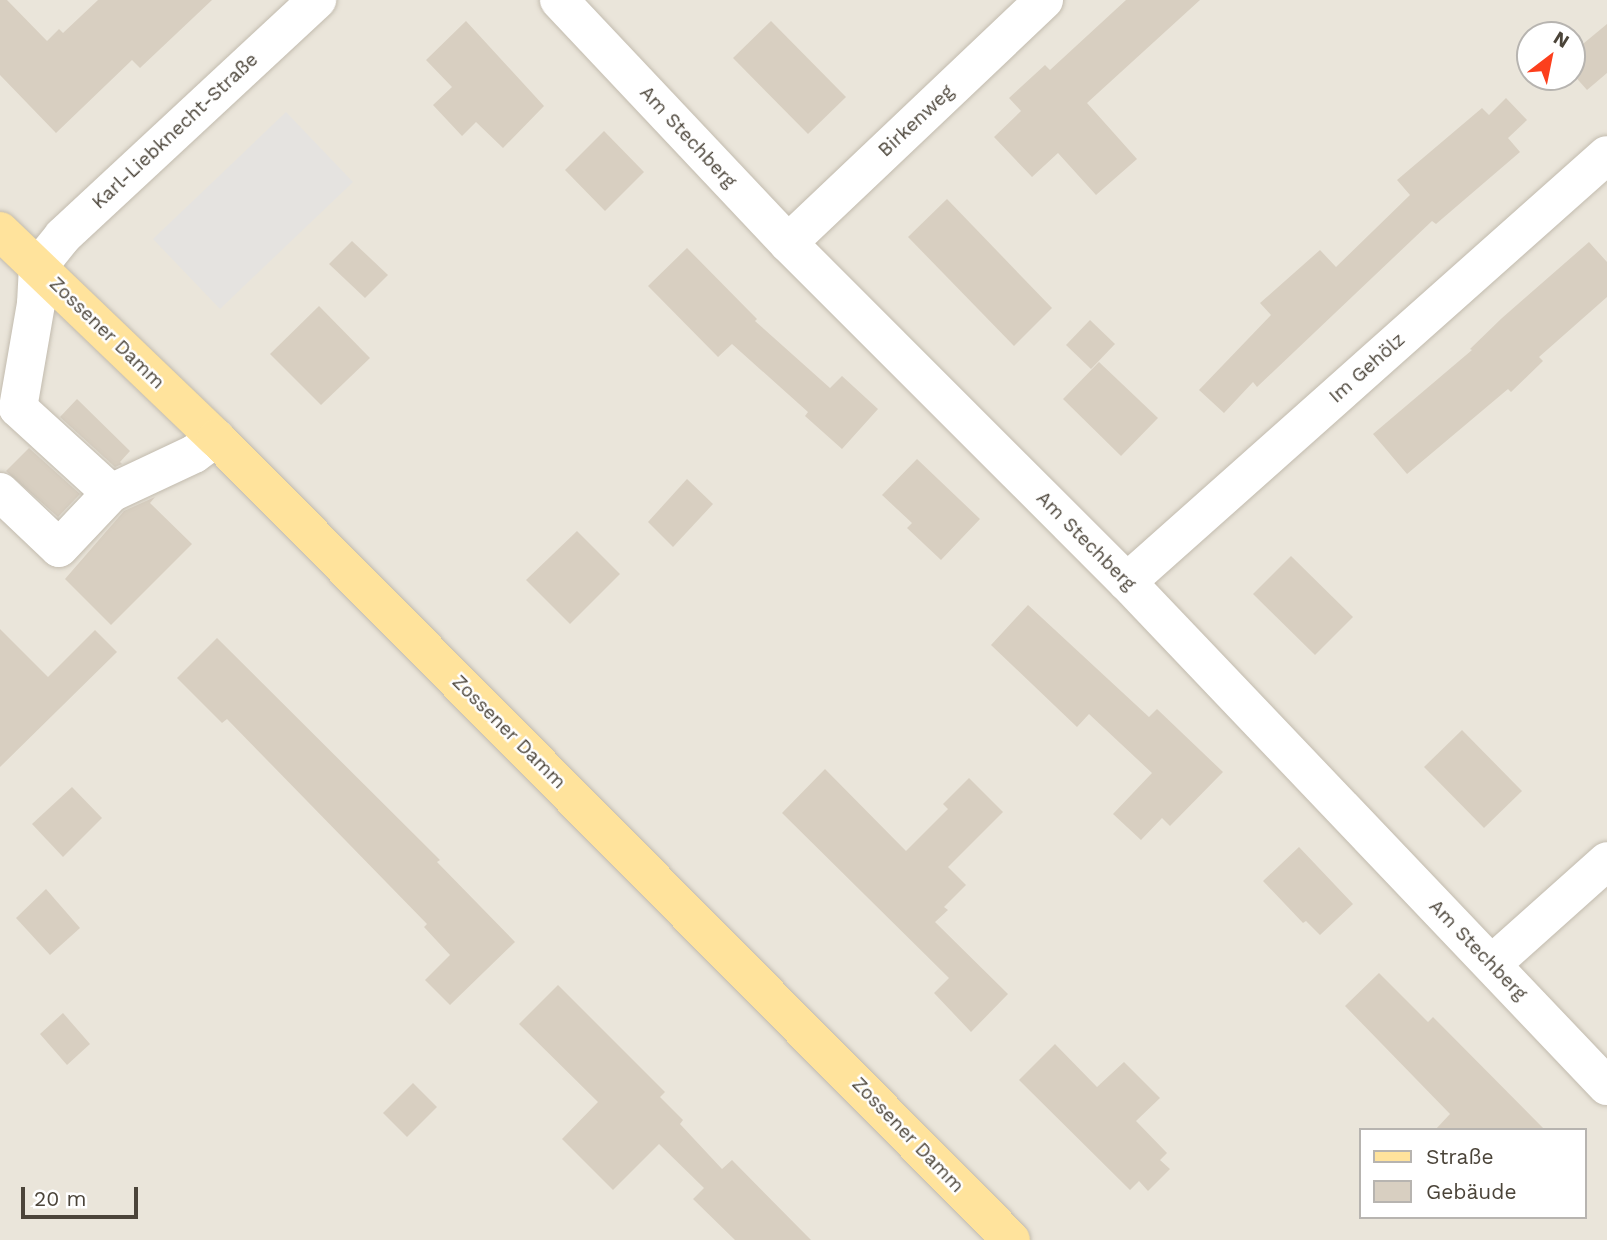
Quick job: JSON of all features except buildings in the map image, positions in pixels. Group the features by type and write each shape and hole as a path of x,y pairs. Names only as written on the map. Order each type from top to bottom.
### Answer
{"main road":[{"name":"Zossener Damm","path":"0,231 216,438 1011,1240"}],"street":[{"name":"Karl-Liebknecht-Straße","path":"38,267 63,236 317,0"},
{"name":"Am Stechberg","path":"559,0 788,243 1127,582 1607,1086"},
{"name":"Birkenweg","path":"788,243 1044,0"},
{"name":"Im Gehölz","path":"1127,582 1607,155"},
{"path":"38,267 36,303 9,418 111,493"},
{"path":"0,492 59,548 111,493 194,454 216,438"},
{"path":"1492,964 1607,861"}],"shaded area":[{"path":"0,0 1607,0 1607,1240 0,1240"},
{"path":"286,112 353,182 220,309 153,239"}]}
